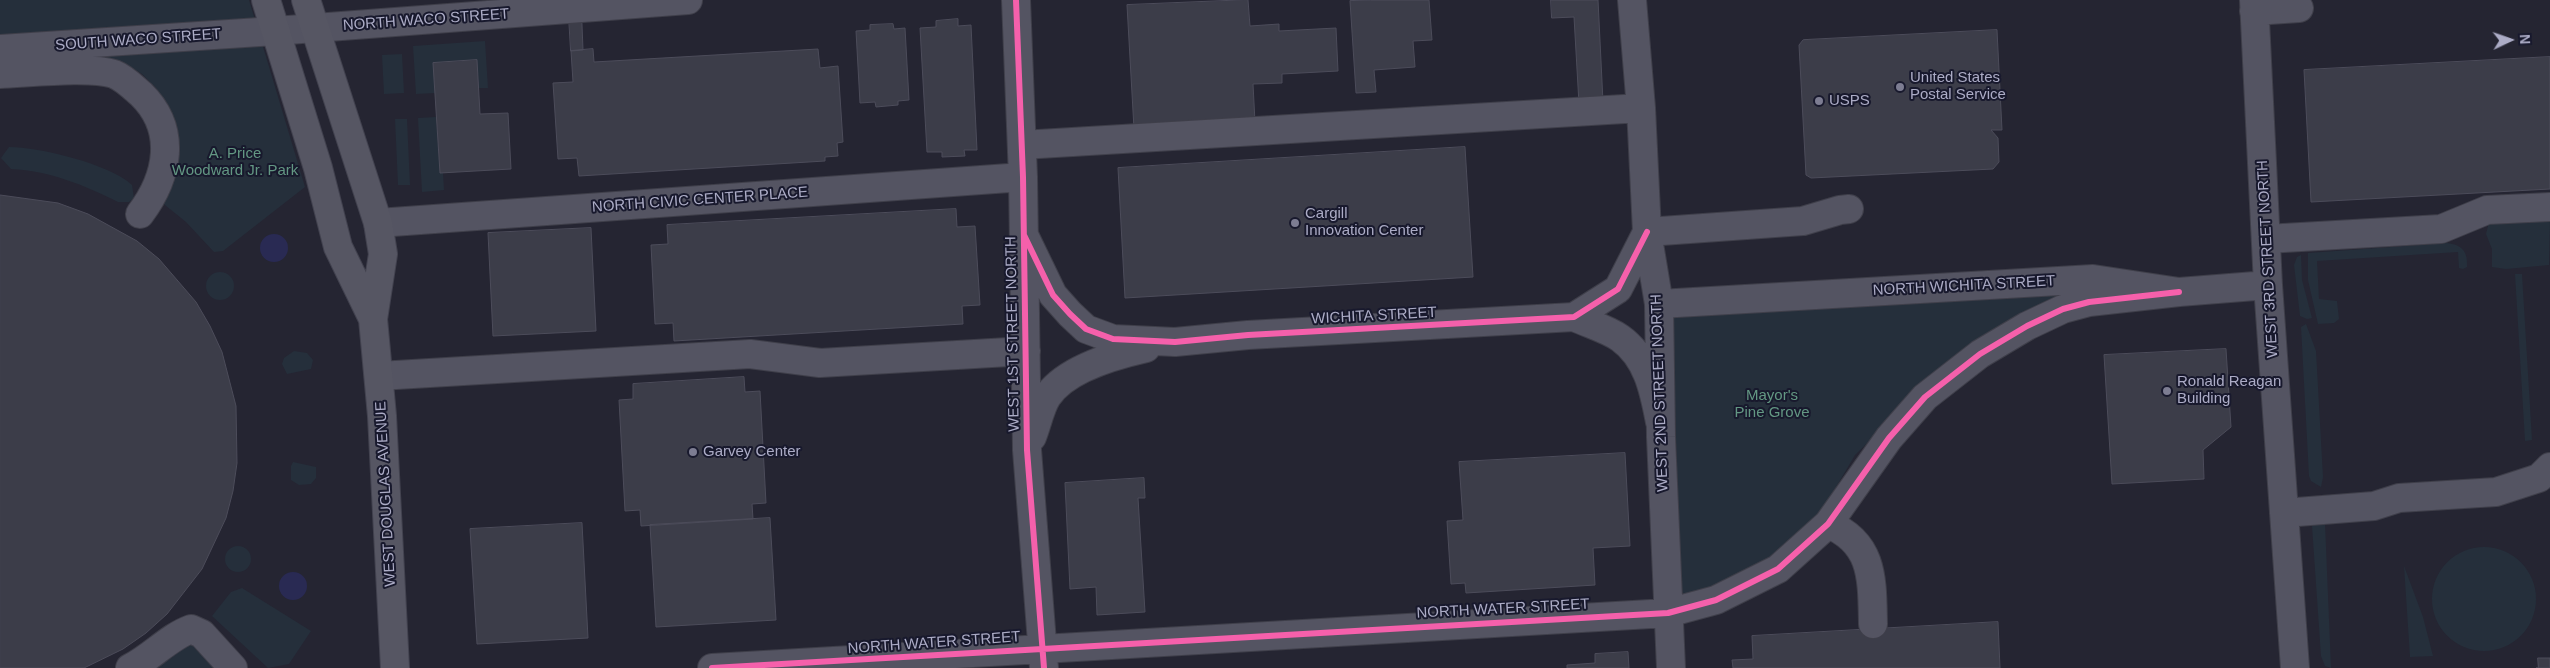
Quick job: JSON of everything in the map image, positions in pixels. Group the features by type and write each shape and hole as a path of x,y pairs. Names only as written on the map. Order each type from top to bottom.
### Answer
{"main road":[{"name":"WEST DOUGLAS AVENUE","path":"266,0 318,168 338,247 373,319"},
{"name":"WEST DOUGLAS AVENUE","path":"306,0 378,224 384,254 373,319 379,376 396,668"}],"street":[{"name":"NORTH WACO STREET","path":"275,32 688,0"},
{"name":"WEST 1ST STREET NORTH","path":"1016,0 1023,177 1027,450 1043,658"},
{"name":"WEST 2ND STREET NORTH","path":"1632,0 1642,108 1647,232 1659,304 1660,422 1671,668"},
{"path":"2254,5 2299,8"},
{"name":"WEST 3RD STREET NORTH","path":"2254,5 2268,285 2294,668"},
{"name":"SOUTH WACO STREET","path":"0,49 275,32"},
{"path":"0,74 96,71 115,74 130,83 148,102 159,119 165,154 158,186 140,214"},
{"path":"1022,145 1642,108"},
{"name":"NORTH CIVIC CENTER PLACE","path":"378,224 1023,177"},
{"path":"2266,239 2441,229 2487,210 2550,207"},
{"path":"1574,317 1618,289 1647,232 1804,221 1840,210 1849,210"},
{"path":"1024,235 1053,295 1086,329 1113,339 1175,342"},
{"name":"NORTH WICHITA STREET","path":"1659,304 2093,279 2179,292 2268,285"},
{"name":"NORTH WATER STREET","path":"712,668 1043,658 1668,613 1716,600 1778,569 1828,524 1909,413 1940,383 1980,354 2063,308 2089,302 2179,292"},
{"path":"1574,317 1619,337 1638,354 1653,387 1660,422"},
{"name":"WICHITA STREET","path":"1175,342 1248,335 1574,317"},
{"path":"1027,450 1047,397 1063,382 1088,367 1117,354 1175,342"},
{"path":"379,376 750,354 820,363 1026,351"},
{"path":"2283,504 2374,506 2399,498 2496,492 2539,478 2550,467"},
{"path":"2496,492 2519,498 2533,497 2550,489"},
{"path":"1828,524 1841,529 1855,539 1865,553 1871,578 1873,624"},
{"path":"130,668 146,660 179,634 191,629 202,634 233,668"}],"green space":[{"name":"A. Price Woodward Jr. Park","path":"0,0 249,0 305,187 223,251 214,252 186,222 160,201 166,106 156,88 142,74 126,64 94,56 0,60"},
{"path":"485,41 488,88 479,88 477,60 434,63 435,93 416,94 413,46"},
{"path":"402,54 404,93 384,94 382,55"},
{"path":"436,117 440,172 443,173 444,190 422,192 418,118"},
{"path":"395,119 407,119 410,185 398,185"},
{"path":"9,147 55,153 108,170 132,185 134,198 129,202 118,202 66,180 25,170 11,169 1,158"},
{"path":"2550,220 2549,265 2506,269 2492,267 2492,249 2486,234 2489,222"},
{"path":"2447,243 2457,245 2463,250 2467,267 2459,268 2458,252 2317,261 2319,299 2337,301 2339,319 2334,323 2318,324 2308,280 2308,253"},
{"path":"2301,255 2302,280 2312,318 2307,319 2300,316 2294,265 2297,257"},
{"path":"220,272 230,276 234,286 230,296 220,300 210,296 206,286 210,276"},
{"path":"2515,274 2522,274 2532,440 2525,441"},
{"name":"Mayor's Pine Grove","path":"2107,281 1955,358 1855,455 1816,521 1770,564 1681,600 1672,313"},
{"path":"2306,324 2316,351 2323,477 2321,487 2311,481 2309,476 2301,327"},
{"path":"294,351 307,353 313,360 311,369 287,374 282,364 284,358"},
{"path":"293,462 316,467 316,478 311,484 299,485 291,480 291,466"},
{"path":"2314,521 2325,523 2331,668 2325,666 2321,656 2312,526"},
{"path":"238,546 247,550 251,559 247,568 238,572 229,568 225,559 229,550"},
{"path":"2484,547 2504,551 2521,562 2532,579 2536,599 2532,619 2521,636 2504,647 2484,651 2464,647 2447,636 2436,619 2432,599 2436,579 2447,562 2464,551"},
{"path":"2404,566 2423,617 2433,656 2410,657"},
{"path":"242,588 311,631 289,664 268,668 212,616 231,592"},
{"path":"191,643 224,668 157,668"}],"shaded area":[{"path":"274,234 284,238 288,248 284,258 274,262 264,258 260,248 264,238"},
{"path":"293,572 303,576 307,586 303,596 293,600 283,596 279,586 283,576"}],"building":[{"path":"568,0 581,0 583,50 571,51"},
{"path":"1248,0 1250,26 1279,24 1279,31 1336,28 1338,71 1282,74 1282,83 1253,84 1255,122 1134,129 1127,5"},
{"path":"1429,0 1432,40 1413,41 1415,67 1374,70 1376,92 1356,93 1350,1"},
{"path":"1551,0 1598,0 1603,102 1579,104 1574,17 1552,18"},
{"path":"958,19 958,26 971,25 977,150 964,150 965,156 942,157 942,152 927,152 920,28 936,27 936,21"},
{"path":"893,24 894,29 905,28 909,100 898,101 898,105 876,107 875,102 860,103 856,31 870,30 870,25"},
{"name":"United States Postal Service","path":"1997,30 2002,130 1991,130 1998,138 1999,162 1993,169 1811,178 1806,175 1799,45 1803,40"},
{"path":"593,49 594,62 818,49 820,68 838,66 843,142 837,143 838,156 825,157 825,161 579,176 577,158 558,159 553,83 573,82 571,51"},
{"path":"2550,57 2550,189 2311,202 2304,70"},
{"path":"477,60 480,114 508,113 511,169 440,173 433,63"},
{"name":"Cargill Innovation Center","path":"1465,147 1473,277 1125,298 1118,168"},
{"path":"0,195 58,203 88,214 137,241 159,259 196,302 210,326 222,352 236,406 237,463 233,491 226,518 202,569 167,614 146,633 123,649 84,668 0,668"},
{"path":"956,209 957,227 975,226 980,305 962,306 963,324 674,341 673,323 655,324 651,245 668,244 667,225"},
{"path":"591,228 596,331 493,336 488,233"},
{"name":"Ronald Reagan Building","path":"2226,349 2231,427 2203,450 2204,479 2112,484 2104,355"},
{"name":"Garvey Center","path":"744,377 745,392 760,391 766,503 752,504 753,519 641,526 640,510 625,511 619,400 633,399 633,384"},
{"path":"1625,453 1630,546 1593,548 1595,585 1466,593 1465,583 1451,584 1447,521 1463,520 1459,462"},
{"path":"1144,478 1145,498 1138,498 1145,612 1097,615 1096,587 1070,589 1065,483"},
{"path":"770,518 776,620 656,627 650,525"},
{"path":"582,523 588,638 477,644 470,529"},
{"path":"1998,622 2000,668 1733,668 1732,660 1753,659 1752,636"},
{"path":"1628,652 1629,668 1567,668 1567,665 1595,663 1595,654"},
{"path":"2538,658 2550,658 2550,668 2538,668"}],"cycle path":[{"path":"1016,0 1023,177 1027,450 1044,668"},
{"path":"1024,235 1053,295 1086,329 1113,339 1175,342 1248,335 1574,317 1618,289 1647,232"},
{"path":"712,668 1668,613 1716,600 1778,569 1828,524 1889,438 1925,397 1980,354 2027,326 2063,309 2089,302 2179,292"}],"place":[{"name":"United States Postal Service","path":"1900,87"},
{"name":"USPS","path":"1819,101"},
{"name":"Cargill Innovation Center","path":"1295,223"},
{"name":"Ronald Reagan Building","path":"2167,391"},
{"name":"Garvey Center","path":"693,452"}]}
